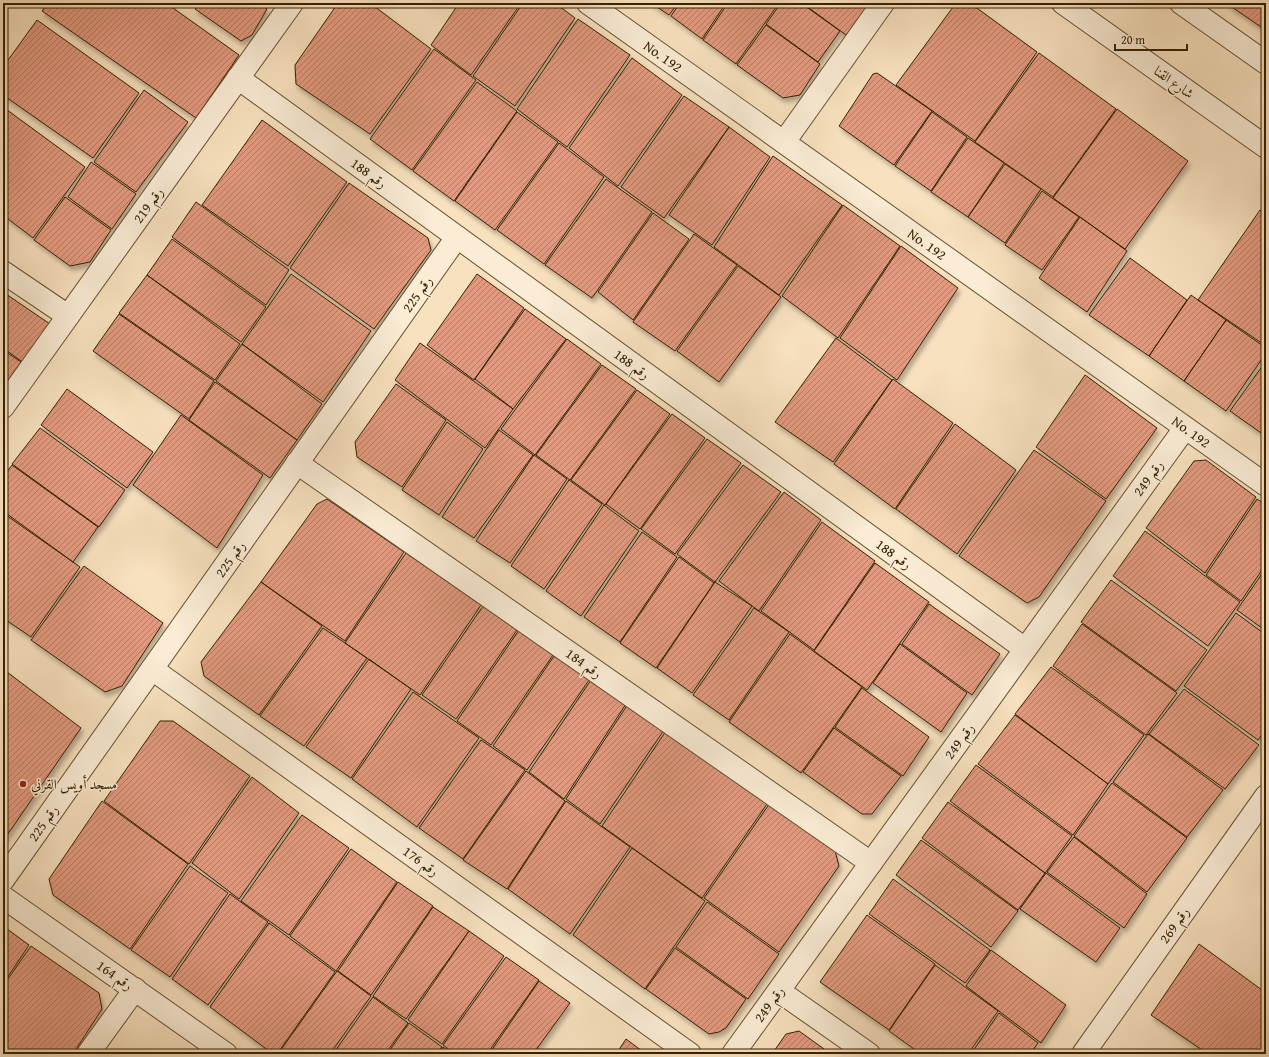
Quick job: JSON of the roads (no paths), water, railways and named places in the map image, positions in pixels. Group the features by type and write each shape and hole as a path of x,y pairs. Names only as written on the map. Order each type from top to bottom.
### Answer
{"street":[{"name":"رقم 219","path":"3,407 292,3"},
{"name":"No. 192","path":"588,3 1266,485"},
{"path":"784,142 883,3"},
{"name":"شارع القنا","path":"1063,3 1266,147"},
{"path":"1181,3 1266,63"},
{"name":"رقم 188","path":"238,78 1025,649"},
{"name":"رقم 225","path":"3,880 457,237"},
{"path":"3,272 68,316"},
{"name":"رقم 249","path":"733,1054 1185,428"},
{"name":"رقم 184","path":"297,464 871,863"},
{"name":"رقم 176","path":"152,669 690,1054"},
{"name":"رقم 269","path":"1083,1054 1266,796"},
{"name":"رقم 164","path":"3,897 226,1054"},
{"path":"88,1054 134,989"},
{"path":"779,991 869,1054"}],"place":[{"name":"مسجد أويس القرني","path":"23,784"}]}
